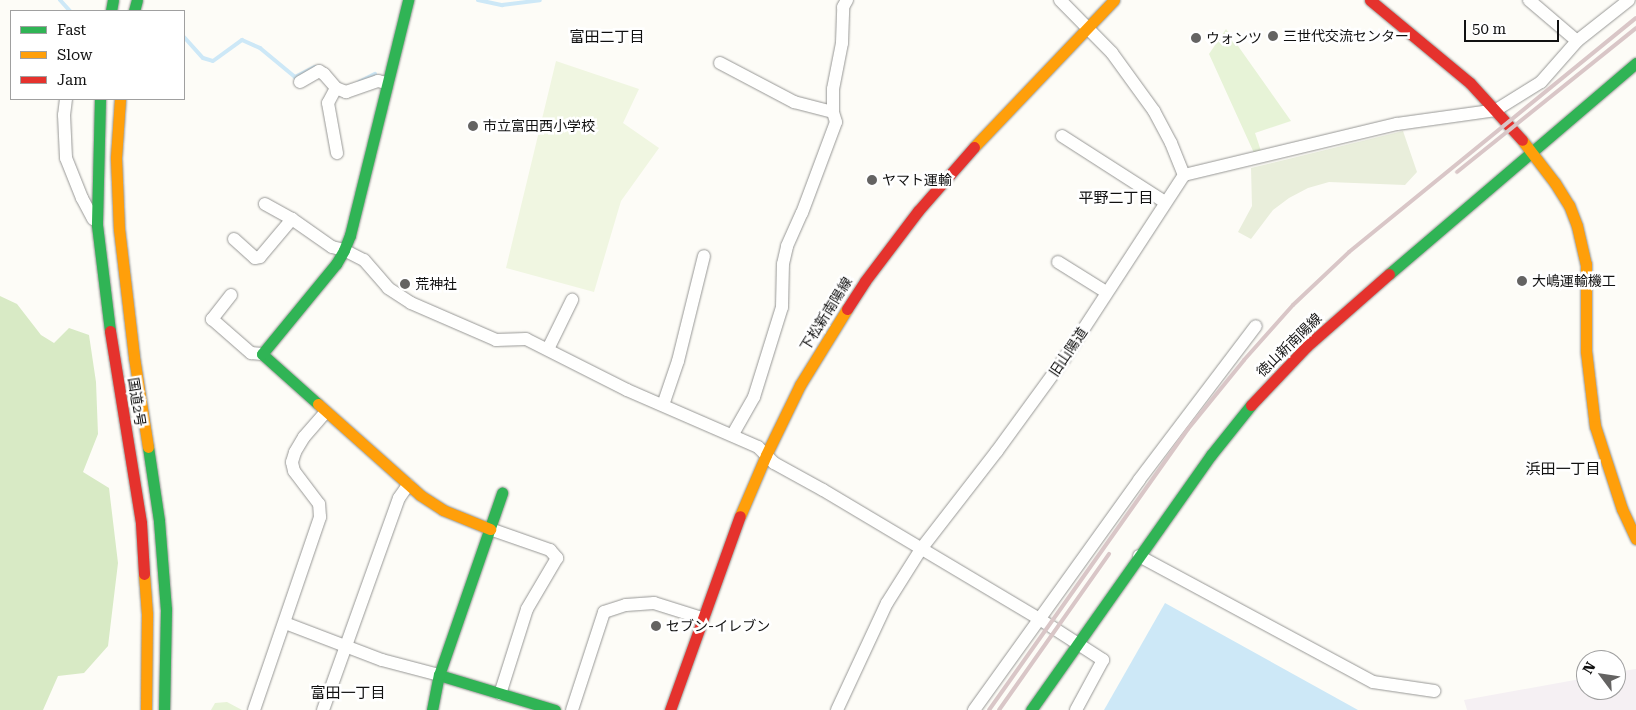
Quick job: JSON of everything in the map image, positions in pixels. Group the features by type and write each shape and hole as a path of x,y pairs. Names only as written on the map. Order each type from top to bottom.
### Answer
{"main road":[{"name":"下松新南陽線","path":"670,710 733,533 766,455 800,386 822,348 865,281 898,235 974,147 1114,0"},
{"path":"1375,1 1470,83 1496,110 1532,152 1555,182 1569,205 1577,226 1586,264 1586,351 1595,426 1622,509 1636,539"},
{"path":"406,6 350,235 344,250 336,264 262,354 325,413 408,485 443,510 490,530"},
{"name":"徳山新南陽線","path":"1031,710 1210,456 1275,379 1307,346 1365,295 1636,63"},
{"name":"国道2号","path":"100,100 97,225 114,360 141,523 147,614 146,710"},
{"name":"国道2号","path":"120,100 116,158 119,229 134,357 159,521 166,609 164,710"},
{"path":"432,710 439,675 502,493"},
{"path":"439,675 555,710"}],"street":[{"path":"100,0 112,6"},
{"path":"398,0 406,6"},
{"path":"733,434 754,397 782,307 783,264 787,246 836,122 833,112 833,89 842,43 843,7 847,0"},
{"path":"1060,0 1112,53 1154,110 1171,143 1184,175 1397,124 1496,110 1541,82 1577,41 1629,0"},
{"path":"1529,0 1577,41"},
{"path":"720,63 794,102 833,112"},
{"path":"300,82 319,71 336,88 346,92 378,81 386,83"},
{"path":"336,88 328,103 337,153"},
{"path":"66,100 64,115 66,158 82,198 97,225"},
{"path":"1062,136 1165,202"},
{"name":"旧山陽道","path":"837,710 887,603 921,549 1038,396 1184,175"},
{"path":"265,204 292,219 332,247 344,250 364,260 388,288 411,303 496,340 526,339 627,390 733,434 758,447 774,463 1041,620 1103,660 1076,710"},
{"path":"234,239 255,258 260,257 292,219"},
{"path":"663,405 678,362 704,256"},
{"path":"1058,262 1106,292"},
{"path":"232,295 212,319 251,353 262,354"},
{"path":"548,350 572,300"},
{"path":"974,710 1041,620 1139,480 1256,326"},
{"path":"254,710 320,517 319,504 294,471 292,462 295,452 304,437 325,413"},
{"path":"323,710 399,498 408,485"},
{"path":"490,530 550,550 557,558 526,609 500,694"},
{"path":"1139,556 1373,682 1434,691"},
{"path":"572,710 604,612 626,605 654,603 702,618"},
{"path":"285,623 382,660 439,675"}],"shaded area":[{"path":"1636,669 1636,710 1467,710 1464,700 1576,680 1576,700 1626,700 1626,670"}],"green space":[{"path":"1226,29 1291,121 1255,133 1261,151 1254,153 1209,54"},
{"path":"556,61 639,89 623,123 659,148 621,201 594,292 506,268"},
{"path":"1403,131 1417,172 1405,185 1329,182 1308,188 1289,198 1273,210 1251,239 1238,232 1252,206 1251,168"},
{"path":"0,296 17,304 41,335 54,343 69,328 89,335 96,382 98,434 83,472 109,488 118,563 108,646 84,673 58,676 43,710 0,710"},
{"path":"227,702 242,710 211,710 215,703"}],"water":[{"path":"1165,603 1358,710 1104,710"}],"waterway":[{"path":"60,0 69,10"},
{"path":"478,0 502,5 540,0"},
{"path":"185,38 203,58 213,61 242,40 260,48 295,77 315,67"},
{"path":"359,82 375,74"}],"railway":[{"path":"989,710 1188,429 1244,360 1293,305 1349,252 1636,18"},
{"path":"1457,172 1636,28"},
{"path":"999,710 1109,554"}],"traffic: fast":[{"path":"111,10 113,0"},
{"path":"134,10 137,0"},
{"path":"318,404 262,354 336,264 344,250 350,235 408,0"},
{"path":"1389,274 1636,63"},
{"path":"100,100 97,225 110,331"},
{"path":"1031,710 1211,455 1251,405"},
{"path":"148,447 159,521 166,609 164,710"},
{"path":"432,710 439,675 502,493"},
{"path":"439,675 555,710"}],"traffic: slow":[{"path":"974,147 1114,0"},
{"path":"120,100 116,158 119,229 134,357 148,447"},
{"path":"1522,140 1555,183 1569,205 1577,226 1586,264 1586,351 1595,426 1622,509 1636,539"},
{"path":"740,516 766,455 800,385 847,309"},
{"path":"318,404 420,495 443,510 490,529"},
{"path":"144,574 147,614 146,710"}],"traffic: jam":[{"path":"1370,0 1470,83 1522,140"},
{"path":"847,309 865,281 918,211 974,147"},
{"path":"1251,405 1307,346 1389,274"},
{"path":"110,331 141,523 144,574"},
{"path":"670,710 740,516"}],"place":[{"name":"三世代交流センター","path":"1273,36"},
{"name":"ウォンツ","path":"1196,38"},
{"name":"市立富田西小学校","path":"473,126"},
{"name":"ヤマト運輸","path":"872,180"},
{"name":"大嶋運輸機工","path":"1522,281"},
{"name":"荒神社","path":"405,284"},
{"name":"セブン-イレブン","path":"656,626"}],"district":[{"name":"富田二丁目","path":"607,38"},
{"name":"平野二丁目","path":"1116,199"},
{"name":"浜田一丁目","path":"1563,470"},
{"name":"富田一丁目","path":"348,694"}]}
